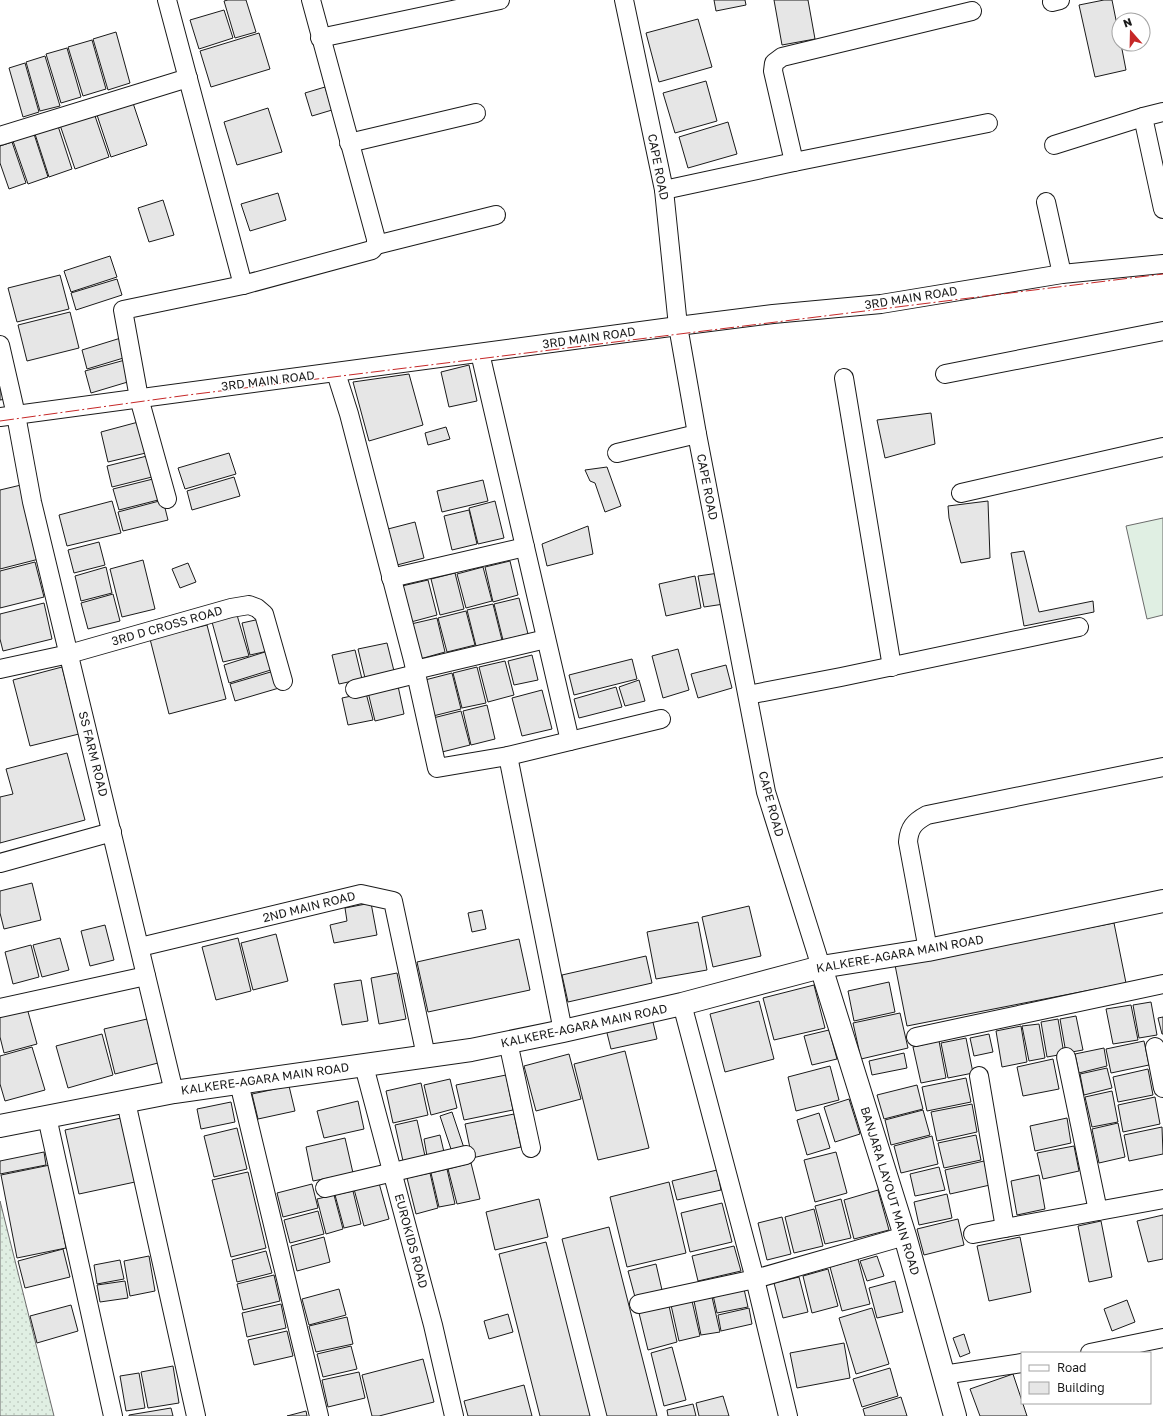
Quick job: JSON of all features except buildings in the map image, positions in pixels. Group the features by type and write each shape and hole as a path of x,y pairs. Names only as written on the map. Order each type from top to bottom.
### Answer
{"street":[{"path":"167,0 243,285"},
{"path":"311,0 320,38 376,239 376,245"},
{"path":"320,38 500,0"},
{"name":"CAPE ROAD","path":"624,0 664,190 678,326 697,434 766,792 821,967"},
{"path":"794,162 774,71 774,62 782,57 972,11"},
{"path":"0,136 188,78"},
{"path":"1054,145 1163,112"},
{"path":"349,144 476,113"},
{"path":"1144,117 1163,209"},
{"path":"664,190 988,123"},
{"path":"1046,202 1062,274"},
{"path":"167,499 139,398 123,310 243,285 372,250 376,245 496,215"},
{"name":"3RD MAIN ROAD","path":"8,416 678,326 773,314 881,304 1062,274 1163,264"},
{"path":"945,374 1163,331"},
{"name":"SS FARM ROAD","path":"0,345 8,416 32,502 174,1092"},
{"path":"480,353 570,741"},
{"path":"336,373 349,414 391,578 415,672 437,768 508,756 661,719"},
{"path":"844,378 892,667"},
{"path":"616,453 697,434"},
{"path":"961,493 1163,447"},
{"path":"391,578 525,547"},
{"name":"3RD D CROSS ROAD","path":"0,669 69,654 178,621 249,605 257,608 264,614 283,682"},
{"path":"748,695 892,667 1079,627"},
{"path":"355,689 415,672 546,639"},
{"path":"508,756 563,1031"},
{"path":"928,950 908,842 909,831 918,820 927,816 1163,767"},
{"path":"0,863 112,832"},
{"name":"2ND MAIN ROAD","path":"140,947 361,894 393,901 426,1056"},
{"name":"KALKERE-AGARA MAIN ROAD","path":"0,1126 174,1092 364,1066 508,1042 682,1004 821,967 928,950 1163,901"},
{"name":"BANJARA LAYOUT MAIN ROAD","path":"821,967 905,1236 955,1416"},
{"path":"0,1008 146,976"},
{"path":"916,1037 1163,984"},
{"path":"682,1004 755,1279 788,1416"},
{"path":"508,1042 531,1148"},
{"path":"1155,1047 1163,1088"},
{"path":"1066,1057 1098,1211"},
{"name":"EUROKIDS ROAD","path":"364,1066 433,1325 454,1416"},
{"path":"978,1076 1005,1228"},
{"path":"239,1083 319,1416"},
{"path":"126,1102 196,1416"},
{"path":"47,1117 113,1416"},
{"path":"325,1188 466,1155"},
{"path":"973,1234 1163,1199"},
{"path":"639,1304 755,1279 905,1236"},
{"path":"1095,1352 1163,1338"},
{"path":"943,1375 1021,1363"}],"green space":[{"path":"1163,518 1163,615 1147,619 1126,526"},
{"path":"0,1201 54,1416 0,1416"}],"power":[{"path":"0,421 188,395 1163,274"}]}
